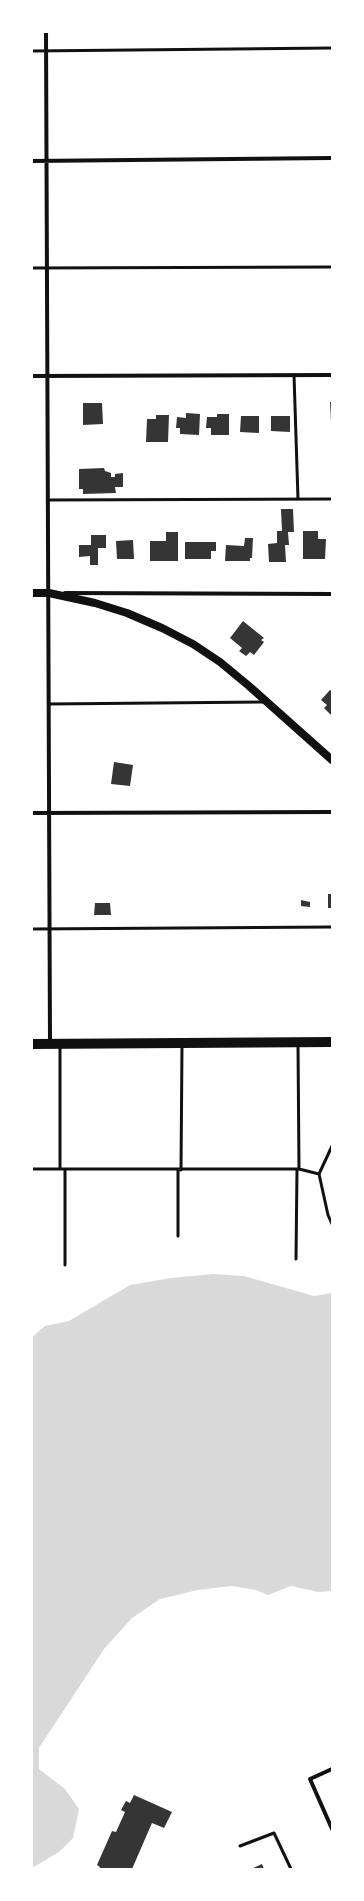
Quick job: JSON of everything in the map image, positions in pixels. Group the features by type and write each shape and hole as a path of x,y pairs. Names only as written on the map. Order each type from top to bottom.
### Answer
{"main road":[{"path":"32,594 48,593 95,603 127,613 162,628 193,644 220,662 332,760"},
{"path":"32,1044 332,1042"}],"street":[{"path":"46,32 50,929 55,1044"},
{"path":"32,161 332,158"},
{"path":"32,376 332,375"},
{"path":"48,593 332,594"},
{"path":"32,813 332,812"},
{"path":"332,1769 310,1779 332,1829"}],"lane":[{"path":"32,51 332,48"},
{"path":"32,268 332,267"},
{"path":"294,375 298,499"},
{"path":"48,500 332,499"},
{"path":"49,704 267,702"},
{"path":"32,929 332,927"},
{"path":"296,1260 298,1042"},
{"path":"178,1236 182,1043"},
{"path":"55,1044 60,1169"},
{"path":"332,1146 319,1174 328,1215 332,1224"},
{"path":"32,1169 298,1169 319,1174"},
{"path":"65,1169 65,1265"},
{"path":"240,1846 274,1833 291,1869"}],"shaded area":[{"path":"213,1274 244,1276 314,1296 332,1293 332,1591 318,1592 291,1586 268,1595 256,1590 232,1586 198,1590 160,1599 132,1618 104,1649 39,1748 39,1769 65,1789 79,1809 73,1838 59,1852 32,1868 32,1337 45,1326 69,1321 130,1285 171,1278"}],"building":[{"path":"330,402 332,402 332,421 331,421"},
{"path":"83,403 102,403 103,424 83,425"},
{"path":"186,413 200,414 199,435 180,434 180,428 176,428 177,417 186,418"},
{"path":"217,414 229,414 229,435 211,435 211,428 206,428 207,417 217,417"},
{"path":"156,415 169,415 168,442 146,442 147,419 156,419"},
{"path":"241,416 259,416 259,433 240,432"},
{"path":"271,416 290,416 290,432 271,431"},
{"path":"104,468 105,471 111,473 111,477 115,477 115,474 123,473 123,487 115,487 116,493 83,494 83,489 79,489 79,469"},
{"path":"281,509 293,509 294,532 288,532 289,545 285,545 286,562 269,562 268,544 277,543 277,531 282,531"},
{"path":"303,531 318,531 318,539 326,539 325,559 303,559"},
{"path":"166,532 178,532 178,561 150,561 150,541 166,541"},
{"path":"91,535 106,535 106,548 98,548 98,565 90,565 90,556 79,557 79,545 91,545"},
{"path":"245,538 253,538 252,558 250,558 250,561 225,561 226,545 244,546"},
{"path":"133,540 134,559 117,559 116,541"},
{"path":"185,542 216,542 216,551 211,551 211,559 185,559"},
{"path":"243,621 264,638 261,640 264,642 254,655 250,652 246,656 239,651 242,648 230,638"},
{"path":"330,690 332,691 332,716 324,708 327,705 321,700"},
{"path":"114,762 133,765 130,786 111,784"},
{"path":"328,894 332,894 332,908 328,908"},
{"path":"301,900 310,902 310,907 301,906"},
{"path":"95,903 110,903 111,915 94,915"},
{"path":"134,1795 172,1812 164,1828 152,1823 132,1869 99,1869 100,1867 97,1865 112,1831 116,1832 125,1812 121,1810 126,1801 130,1803"},
{"path":"262,1864 264,1869 251,1869"}]}
